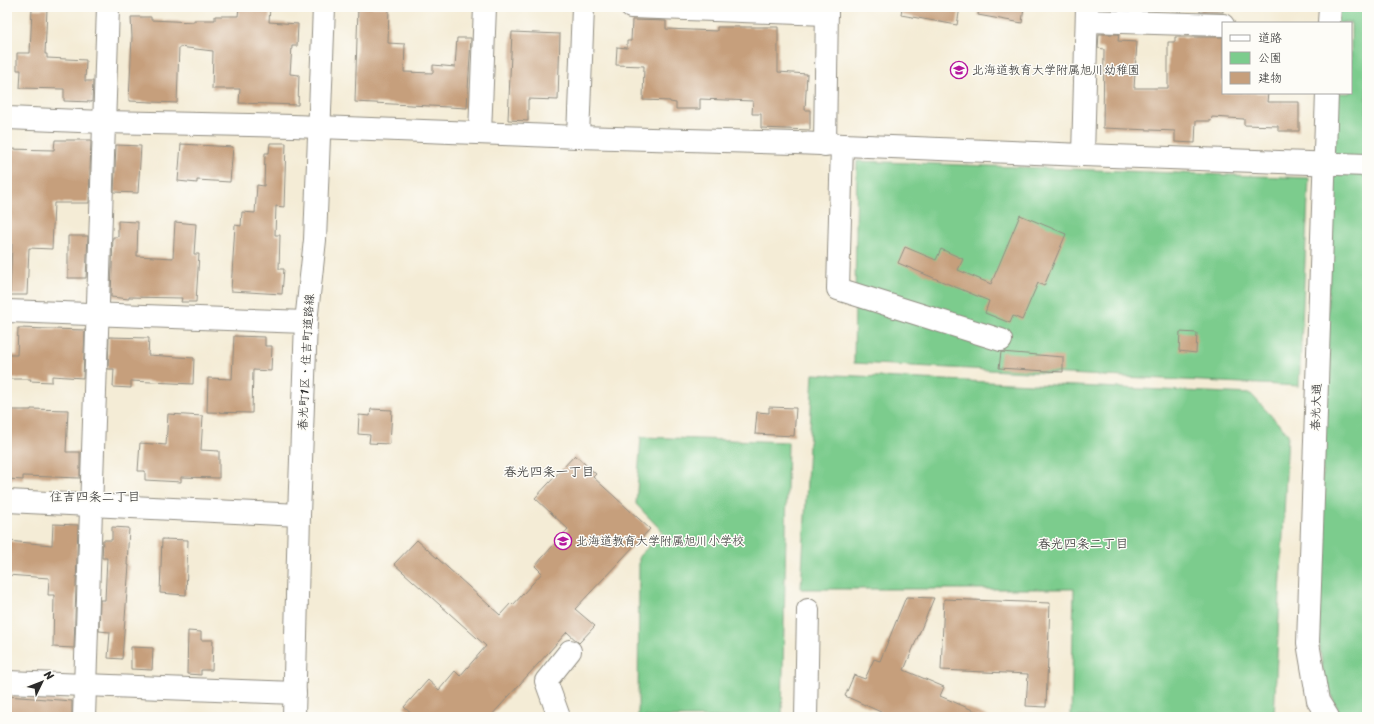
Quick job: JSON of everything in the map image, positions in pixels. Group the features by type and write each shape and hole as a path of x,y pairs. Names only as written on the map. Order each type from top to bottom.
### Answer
{"street":[{"path":"84,717 108,7"},
{"name":"春光町1区・住吉町道路線","path":"294,717 298,515 306,322 315,240 324,7"},
{"path":"480,133 484,7"},
{"path":"578,137 583,7"},
{"path":"631,7 827,10 838,290 1001,340"},
{"path":"1329,22 1330,7"},
{"path":"1083,155 1087,14 1222,25"},
{"name":"春光大通","path":"1327,94 1308,643 1318,701 1328,717"},
{"path":"7,118 103,122 319,127 1367,165"},
{"path":"7,311 306,322"},
{"path":"7,502 298,515"},
{"path":"806,717 808,610"},
{"path":"559,717 546,681 570,652"},
{"path":"7,682 295,693"}],"green space":[{"path":"1338,7 1367,7 1367,717 1341,717 1324,678 1317,629 1335,94 1352,94 1352,22 1338,22"},
{"path":"857,161 1309,178 1299,386 854,363"},
{"path":"813,374 1251,394 1288,434 1274,717 1071,717 1074,589 801,589"},
{"path":"641,437 788,442 782,717 638,717 639,556 663,532 636,504"}],"building":[{"path":"239,7 270,7 269,22 298,24 297,46 292,46 290,74 299,75 298,105 239,103 240,89 212,89 213,51 179,47 177,103 129,101 132,37 131,17 151,17 151,20 194,22 194,20 215,20 215,16 238,16"},
{"path":"358,7 389,7 388,43 405,44 404,72 433,73 433,65 455,67 457,38 471,38 467,108 355,102"},
{"path":"902,7 960,7 957,25 901,15"},
{"path":"979,7 1024,7 1022,23 978,15"},
{"path":"1200,7 1223,7 1223,12 1200,12"},
{"path":"32,9 47,9 45,54 47,54 47,58 86,60 85,81 93,81 92,102 64,101 64,89 20,88 21,70 17,70 17,53 30,53"},
{"path":"632,20 666,21 666,29 717,31 717,27 778,27 778,72 807,74 805,110 810,110 810,130 761,128 761,114 752,114 753,101 700,99 700,109 676,109 676,103 670,101 643,100 644,66 616,65 617,47 627,48 627,41 631,41"},
{"path":"512,32 560,34 558,100 528,99 528,121 508,120"},
{"path":"1099,34 1119,34 1118,41 1137,42 1134,88 1168,88 1168,42 1175,42 1175,37 1222,37 1222,94 1268,94 1267,102 1299,102 1299,131 1278,131 1278,126 1244,125 1244,119 1212,117 1211,121 1196,121 1195,143 1175,142 1175,131 1103,128 1104,49 1098,48"},
{"path":"55,140 91,140 89,203 54,203 52,249 29,248 27,295 10,295 12,244 7,244 7,149 54,150"},
{"path":"270,143 286,143 284,207 276,206 275,235 280,235 279,269 284,269 282,294 231,291 235,225 241,226 242,212 255,213 257,185 264,186 265,153 269,153"},
{"path":"181,144 233,147 230,182 197,180 197,183 178,181"},
{"path":"116,145 141,146 138,193 114,192"},
{"path":"1020,215 1066,234 1044,286 1038,283 1022,320 1013,316 1010,323 985,313 989,301 898,263 905,247 936,260 941,249 963,259 958,270 991,284"},
{"path":"118,221 138,222 137,256 173,258 175,222 196,224 194,254 199,254 196,302 181,302 182,298 129,297 129,299 111,297 113,237 118,237"},
{"path":"68,236 88,236 86,278 68,278"},
{"path":"18,328 85,330 83,378 52,376 52,382 30,381 31,379 7,379 7,355 17,355"},
{"path":"1180,332 1197,333 1196,353 1179,351"},
{"path":"234,336 265,337 265,346 272,346 271,371 253,370 252,413 207,412 208,378 232,379"},
{"path":"109,337 149,338 148,355 194,358 193,384 131,381 131,388 113,387 114,369 108,369"},
{"path":"1001,352 1063,357 1063,372 999,368"},
{"path":"769,407 796,408 794,436 755,434 757,412 769,413"},
{"path":"371,409 392,410 390,444 369,443 370,435 358,434 359,415 370,416"},
{"path":"7,410 68,410 66,452 80,452 80,478 23,476 23,480 7,479"},
{"path":"168,414 203,416 201,450 219,451 219,478 181,477 181,482 145,480 145,471 138,471 140,443 166,445"},
{"path":"575,455 596,474 593,477 650,529 575,609 595,626 579,643 567,632 490,717 415,717 404,707 428,680 439,690 455,671 460,676 486,646 394,564 417,540 500,615 511,603 513,605 542,573 535,566 568,529 535,498"},
{"path":"53,524 78,525 74,648 53,647 54,595 48,595 49,578 7,575 7,541 52,545"},
{"path":"112,527 129,528 127,565 129,565 122,659 108,658 110,632 99,631 100,600 105,600 107,558 102,558 103,540 112,540"},
{"path":"162,539 188,540 186,595 160,593"},
{"path":"906,597 934,598 904,670 944,687 940,696 989,717 882,717 883,713 845,696 854,675 865,679 874,659 880,661"},
{"path":"944,599 1050,603 1046,707 1026,706 1028,674 941,670"},
{"path":"188,631 201,632 201,640 213,640 212,670 201,670 201,675 187,674"},
{"path":"131,647 153,648 152,670 131,669"},
{"path":"7,696 72,701 72,717 7,717"}],"place":[{"name":"北海道教育大学附属旭川幼稚園","path":"959,70"},
{"name":"北海道教育大学附属旭川小学校","path":"563,541"}],"district":[{"name":"春光四条一丁目","path":"549,471"},
{"name":"住吉四条二丁目","path":"95,496"},
{"name":"春光四条二丁目","path":"1083,543"}]}
